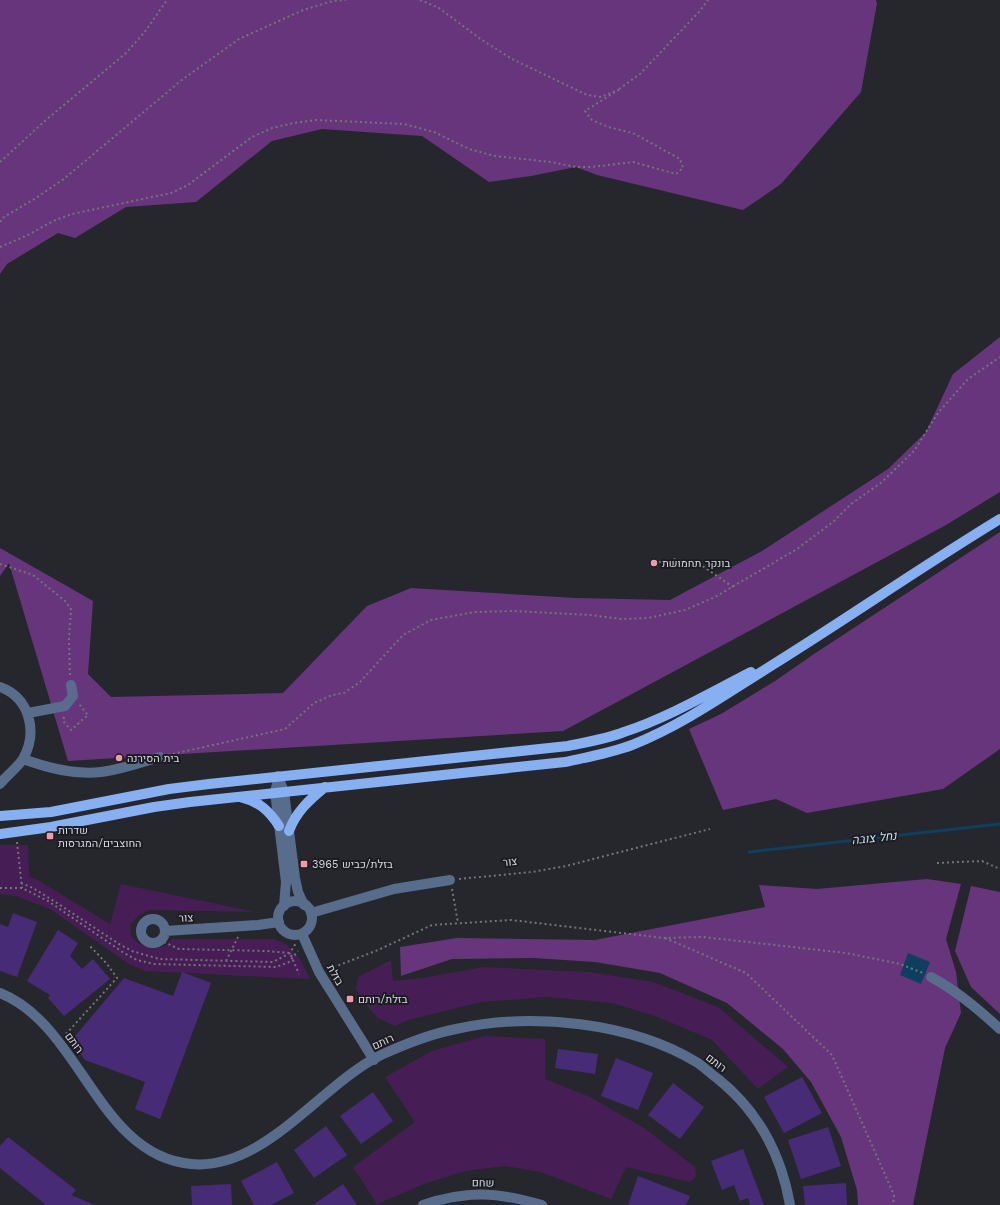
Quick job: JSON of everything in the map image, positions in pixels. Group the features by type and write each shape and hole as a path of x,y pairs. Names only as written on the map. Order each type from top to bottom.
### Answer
{"main road":[{"path":"0,834 154,807 237,796 565,762 603,754 632,745 692,715 813,640 1000,519"},
{"path":"0,816 50,812 169,789 278,776 568,746 600,740 657,719 813,640"},
{"path":"289,831 293,821 302,807 325,787"},
{"path":"237,796 262,806 269,812 279,826"},
{"path":"0,811 11,816"}],"street":[{"path":"28,713 65,706 73,696 71,685"},
{"path":"0,687 14,695 23,705 30,720 29,746 23,759 15,769 2,780"},
{"path":"23,759 45,767 84,773 102,772 160,757"},
{"path":"278,776 289,831 298,892 304,904 311,913 311,923 304,938 288,933 279,922 279,913 284,906 294,902 304,904"},
{"path":"280,792 279,826 286,882 284,906"},
{"path":"311,913 394,889 450,880"},
{"path":"156,919 163,924 165,931 161,940 154,943 147,942 142,937 141,927 145,922 156,919"},
{"name":"צור","path":"165,931 244,926 279,922"},
{"name":"בזלת","path":"304,938 319,972 374,1060"},
{"path":"931,977 951,988 1000,1028"},
{"name":"רותם","path":"0,993 18,1001 45,1025 113,1117 128,1134 159,1156 175,1162 191,1164 208,1164 225,1161 258,1147 274,1136 344,1079 374,1060 417,1040 457,1028 498,1023 538,1022 577,1024 614,1031 647,1040 676,1051 700,1065 732,1090 756,1119 775,1150 786,1183 790,1205"},
{"name":"שחם","path":"423,1205 460,1195 480,1194 501,1195 523,1199 542,1205"}],"path":[{"path":"0,162 47,119 125,54 144,33 167,0"},
{"path":"0,222 65,178 183,79 239,39 303,10 346,0"},
{"path":"420,0 438,8 482,40 512,59 587,95 601,97 620,89"},
{"path":"0,247 28,235 53,221 72,214 171,193 188,185 259,134 272,128 316,120 404,124 434,132 469,149 495,156 551,162 576,167 592,167 633,162 676,174 683,168 680,159 633,133 608,127 592,120 585,111 620,89 640,74 699,12 708,0"},
{"path":"160,757 286,728 314,703 332,695 344,693 360,682 403,635 431,620 475,612 514,611 590,615 622,619 648,618 685,610 715,597 797,549 833,522 851,504 882,482 914,451 938,413 968,379 1000,357"},
{"path":"654,562 676,559 704,567 733,587"},
{"path":"0,564 33,575 65,601 71,609 69,639 71,685"},
{"path":"65,706 63,721 71,730 88,715 73,696"},
{"name":"צור","path":"450,880 532,872 559,867 710,829"},
{"path":"17,832 22,888"},
{"path":"937,863 982,862 1000,869"},
{"path":"450,880 458,923"},
{"path":"0,888 22,888 48,901 124,953 137,960 154,964 276,967 289,962 292,959 304,938"},
{"path":"319,972 378,950 432,925 511,920 664,938 703,936 846,953 900,964 931,977"},
{"path":"226,961 244,926"},
{"path":"664,938 746,973 832,1055 894,1195 893,1205"},
{"path":"161,940 179,949 267,950 290,953 299,974"},
{"path":"59,1042 117,978 107,964 90,946"}],"shaded area":[{"path":"0,0 876,0 877,3 861,92 781,184 743,210 597,175 576,167 531,176 489,182 422,136 322,129 272,141 196,202 126,207 75,238 58,233 7,264 0,274"},
{"path":"1000,337 1000,492 946,525 563,731 68,761 9,563 0,576 0,548 93,601 88,674 111,697 283,693 367,606 411,588 576,598 670,600 762,551 888,469 926,432 953,374"},
{"path":"1000,532 1000,749 943,789 807,813 776,799 723,810 689,729 721,714 775,681"},
{"path":"0,845 28,845 29,877 36,879 110,924 121,884 255,912 149,910 138,916 130,925 131,936 139,944 152,948 165,946 172,939 274,939 286,944 300,959 310,979 145,971 129,964 50,909 16,896 0,894"},
{"path":"927,879 961,884 946,939 956,972 961,1013 945,1048 913,1205 858,1205 857,1190 841,1137 811,1082 783,1049 727,1003 660,973 595,962 534,958 452,959 401,976 400,947 457,938 595,940 765,907 759,885 817,889"},
{"path":"971,886 1000,892 1000,1014 971,987 955,951"},
{"path":"391,960 393,981 422,978 484,967 589,972 653,982 718,1007 788,1067 758,1089 712,1040 658,1017 613,1003 548,997 481,1002 408,1020 395,1026 378,1018 367,1006 356,989 358,977"},
{"path":"485,1036 545,1039 545,1079 590,1097 644,1128 695,1167 696,1176 690,1182 626,1167 611,1199 541,1172 505,1166 465,1171 424,1184 377,1204 353,1167 415,1122 385,1077 432,1051"}],"water":[{"path":"908,953 930,962 921,984 900,975"}],"building":[{"path":"13,913 37,922 17,977 0,971 0,924 8,927"},
{"path":"58,930 78,943 70,956 82,969 93,959 110,979 64,1016 48,998 50,995 27,981"},
{"path":"182,972 211,983 160,1119 135,1109 145,1082 85,1060 71,1041 124,978 173,996"},
{"path":"558,1049 598,1054 595,1074 555,1068"},
{"path":"616,1058 653,1073 638,1110 601,1096"},
{"path":"802,1077 822,1113 784,1133 764,1097"},
{"path":"673,1083 704,1107 680,1139 648,1115"},
{"path":"373,1092 393,1121 361,1144 340,1116"},
{"path":"326,1126 347,1155 314,1178 294,1150"},
{"path":"828,1127 841,1166 801,1179 788,1140"},
{"path":"8,1137 76,1190 71,1195 95,1205 46,1205 0,1168 0,1146"},
{"path":"743,1149 764,1205 750,1205 748,1198 740,1201 734,1185 722,1190 711,1161"},
{"path":"277,1162 294,1193 271,1205 254,1205 241,1181"},
{"path":"638,1176 690,1196 686,1205 628,1205"},
{"path":"846,1183 847,1205 805,1205 803,1186"},
{"path":"231,1184 232,1205 192,1205 191,1186"},
{"path":"343,1184 357,1205 313,1205"}],"waterway":[{"name":"נחל צובה","path":"749,852 1000,824"}],"place":[{"name":"בונקר תחמושת","path":"654,563"},
{"name":"בית הסירנה","path":"119,758"},
{"name":"שדרות החוצבים/המגרסות","path":"50,836"},
{"name":"בזלת/כביש 3965","path":"304,864"},
{"name":"בזלת/רותם","path":"350,999"}]}
